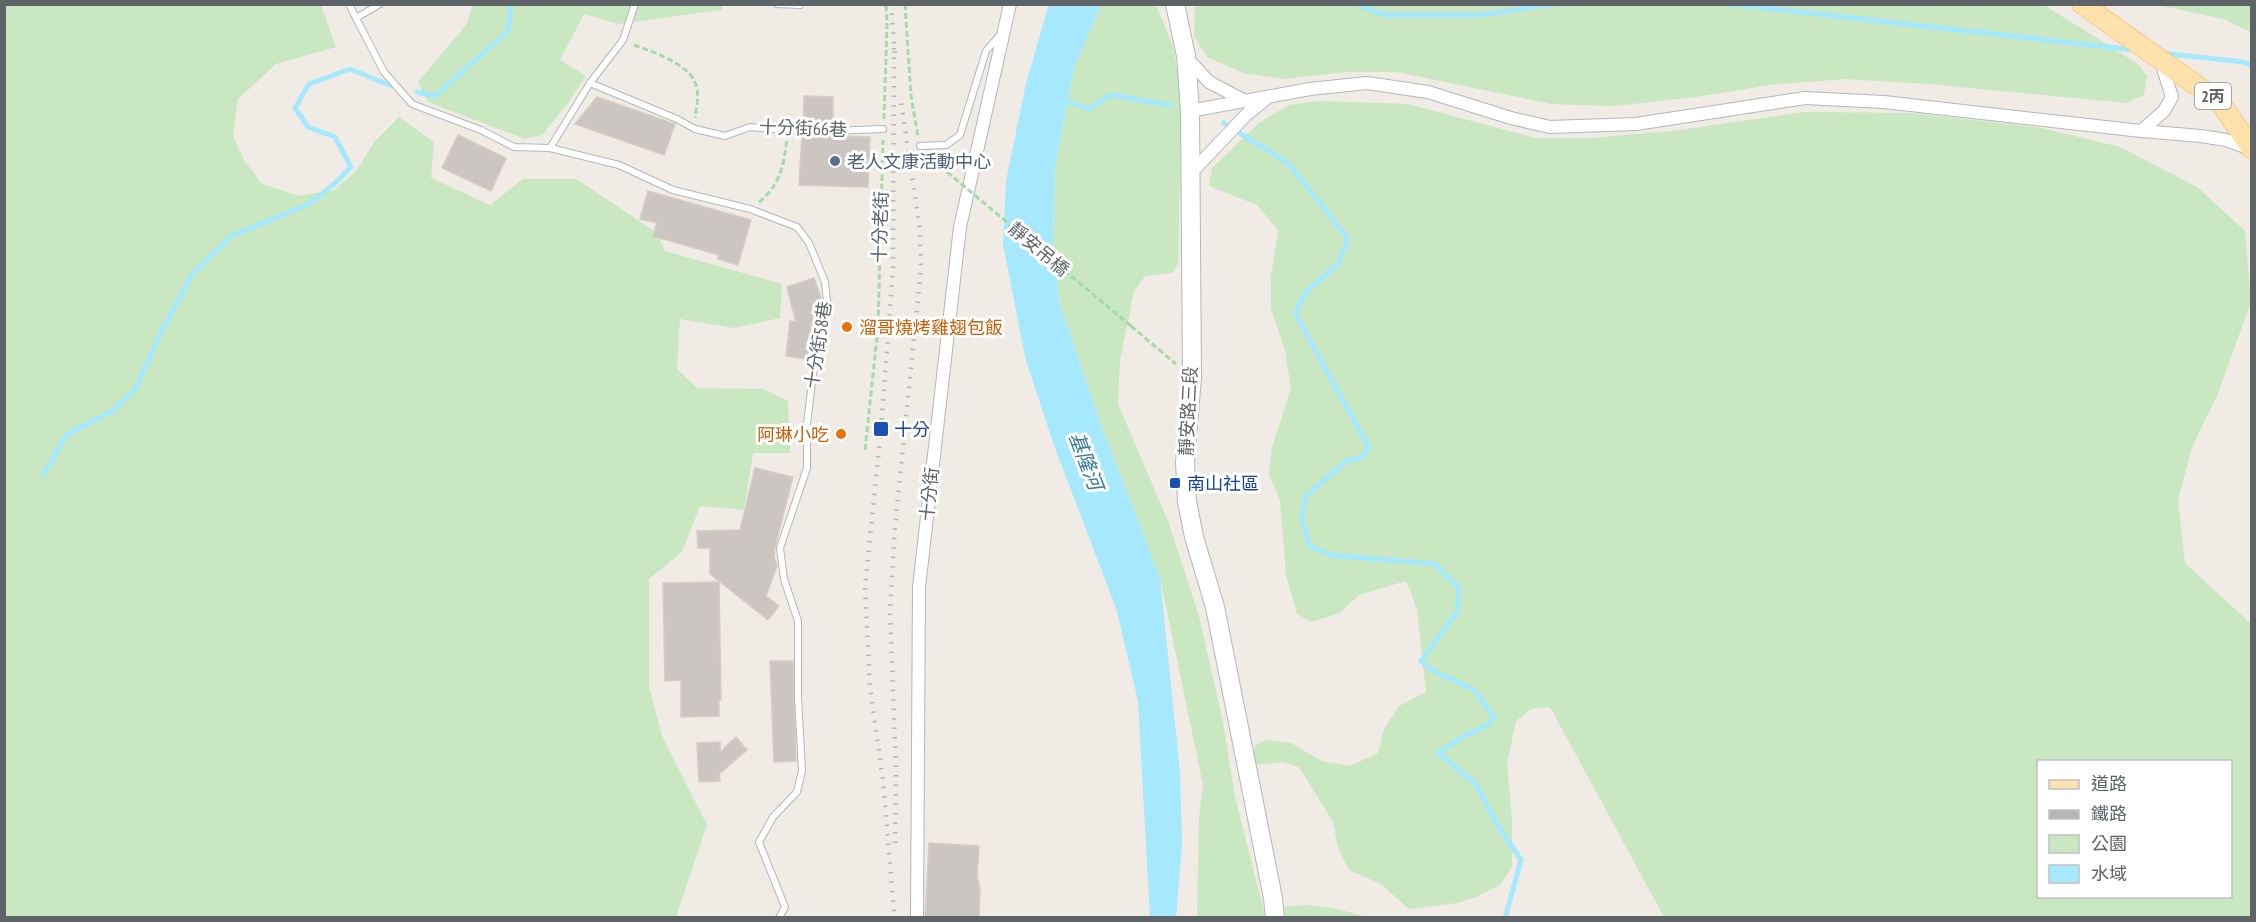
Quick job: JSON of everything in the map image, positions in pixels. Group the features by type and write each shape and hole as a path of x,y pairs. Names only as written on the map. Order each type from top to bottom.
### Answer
{"main road":[{"name":"靜安路三段","path":"1175,4 1186,56 1190,111 1192,377 1185,463 1186,501 1215,607 1273,898 1275,918"},
{"name":"2丙","path":"2082,4 2220,102 2252,149"}],"street":[{"name":"十分街","path":"917,918 919,586 960,227 1010,4"},
{"path":"1186,56 1209,81 1247,102"},
{"path":"2141,131 2164,111 2172,97 2159,58"},
{"path":"1190,111 1310,89 1367,83 1428,92 1512,118 1550,127 1636,124 1805,98 1884,102 2201,136 2226,140 2252,149"},
{"path":"1190,174 1247,114 1267,98"}],"lane":[{"path":"349,4 356,18 380,4"},
{"path":"550,148 590,83 623,40 634,4"},
{"path":"777,4 800,5"},
{"name":"十分街58巷","path":"356,18 384,72 412,104 482,130 514,147 550,148 619,165 673,190 750,209 797,227 809,243 825,282 827,301 813,373 808,414 807,468 780,548 784,579 798,621 798,697 802,771 797,792 773,817 759,842 784,907 779,918"},
{"path":"920,146 946,145 960,135 986,51 1005,30"},
{"name":"十分街66巷","path":"590,83 677,118 695,129 725,136 750,127 788,130 883,129"}],"path":[{"name":"十分老街","path":"865,450 878,327 886,4"},
{"path":"905,4 911,96 920,146"},
{"path":"623,40 666,57 687,71 698,88 695,129"},
{"path":"750,209 768,195 779,177 784,163 788,130"},
{"name":"靜安吊橋","path":"920,146 946,172 1192,377"}],"green space":[{"path":"5,5 321,5 336,47 276,64 238,99 233,136 244,160 262,184 298,196 334,190 356,171 375,141 399,117 434,142 431,178 490,205 523,179 576,179 656,232 665,251 782,284 780,318 734,328 680,319 677,369 697,388 763,389 788,401 790,453 753,453 744,510 700,506 682,552 649,579 649,686 662,736 707,825 676,917 5,918"},
{"path":"473,5 723,5 721,10 619,24 584,14 560,60 586,76 542,135 525,139 428,102 418,82 466,25"},
{"path":"1101,5 1156,5 1173,46 1182,97 1178,264 1172,273 1145,276 1134,291 1120,360 1118,404 1168,521 1199,616 1223,722 1235,796 1263,908 1267,911 1293,906 1317,906 1366,917 1197,917 1199,817 1203,785 1160,578 1100,422 1059,302 1053,239 1055,166 1074,68"},
{"path":"1195,5 2044,5 2138,64 2147,76 2144,95 2126,103 1929,84 1845,79 1770,85 1696,97 1614,106 1551,104 1397,72 1345,72 1285,79 1243,73 1207,57 1194,36"},
{"path":"2158,5 2251,5 2251,32 2223,19"},
{"path":"1320,101 1408,104 1535,138 1593,138 1680,130 1804,112 1911,113 2042,128 2120,147 2197,187 2245,231 2251,302 2217,396 2192,447 2178,500 2185,563 2251,624 2251,917 1664,917 1550,707 1531,709 1516,721 1507,763 1512,820 1512,866 1501,884 1476,897 1457,903 1409,909 1381,884 1349,870 1338,848 1333,822 1299,767 1283,762 1254,765 1254,746 1266,740 1291,743 1321,761 1350,766 1378,753 1384,729 1399,706 1426,692 1417,609 1406,581 1359,595 1340,613 1311,622 1297,614 1286,575 1280,500 1269,475 1272,447 1291,388 1285,350 1271,309 1271,277 1278,230 1257,205 1209,186 1212,168 1260,122 1289,105"}],"water":[{"name":"基隆河","path":"1049,4 1101,5 1074,68 1055,166 1053,239 1059,302 1100,422 1160,578 1180,772 1182,844 1176,917 1150,917 1138,701 1116,608 1053,443 1025,357 1003,244 1006,181 1026,83"}],"building":[{"path":"804,96 833,97 833,126 803,127"},
{"path":"597,97 675,124 664,155 575,124"},
{"path":"458,135 506,158 491,191 442,168"},
{"name":"老人文康活動中心","path":"802,137 870,137 868,187 799,185"},
{"path":"648,191 751,220 738,265 718,259 719,255 653,236 657,223 640,219"},
{"path":"814,278 822,301 818,309 818,324 811,324 807,359 786,356 790,321 796,322 787,287"},
{"path":"755,468 793,477 775,547 774,557 777,566 766,596 779,606 768,620 710,574 710,548 698,548 697,531 740,530"},
{"path":"719,582 721,700 719,700 719,716 681,717 681,680 665,681 663,583"},
{"path":"770,661 793,661 796,761 774,762"},
{"path":"736,737 747,750 719,774 720,781 699,782 697,743 720,742 720,752"},
{"path":"929,843 979,846 977,876 980,889 979,918 925,918"}],"waterway":[{"path":"417,92 435,96 508,31 511,4"},
{"path":"1355,4 1383,15 1480,15 1555,4"},
{"path":"1730,4 2134,50"},
{"path":"2161,53 2244,62 2252,66"},
{"path":"43,475 66,435 114,410 136,388 160,334 193,273 231,236 309,204 351,167 335,137 308,127 295,108 309,84 350,69 392,86"},
{"path":"1063,100 1089,109 1110,95 1170,105"},
{"path":"1224,123 1289,164 1348,239 1338,264 1307,291 1295,313 1369,448 1361,458 1346,461 1305,497 1302,520 1309,545 1330,555 1435,564 1459,589 1457,612 1421,661 1434,671 1474,690 1494,717 1488,725 1464,736 1438,753 1476,784 1495,821 1521,860 1505,918"}],"railway":[{"path":"891,4 895,57"},
{"path":"894,48 893,268 881,429 865,587 870,688 883,780 894,912"},
{"path":"895,843 896,771 890,610 895,527 921,269 920,230 901,102"}],"place":[{"name":"老人文康活動中心","path":"835,161"},
{"name":"溜哥燒烤雞翅包飯","path":"847,327"},
{"name":"十分","path":"881,429"},
{"name":"阿琳小吃","path":"841,434"},
{"name":"南山社區","path":"1175,483"}]}
